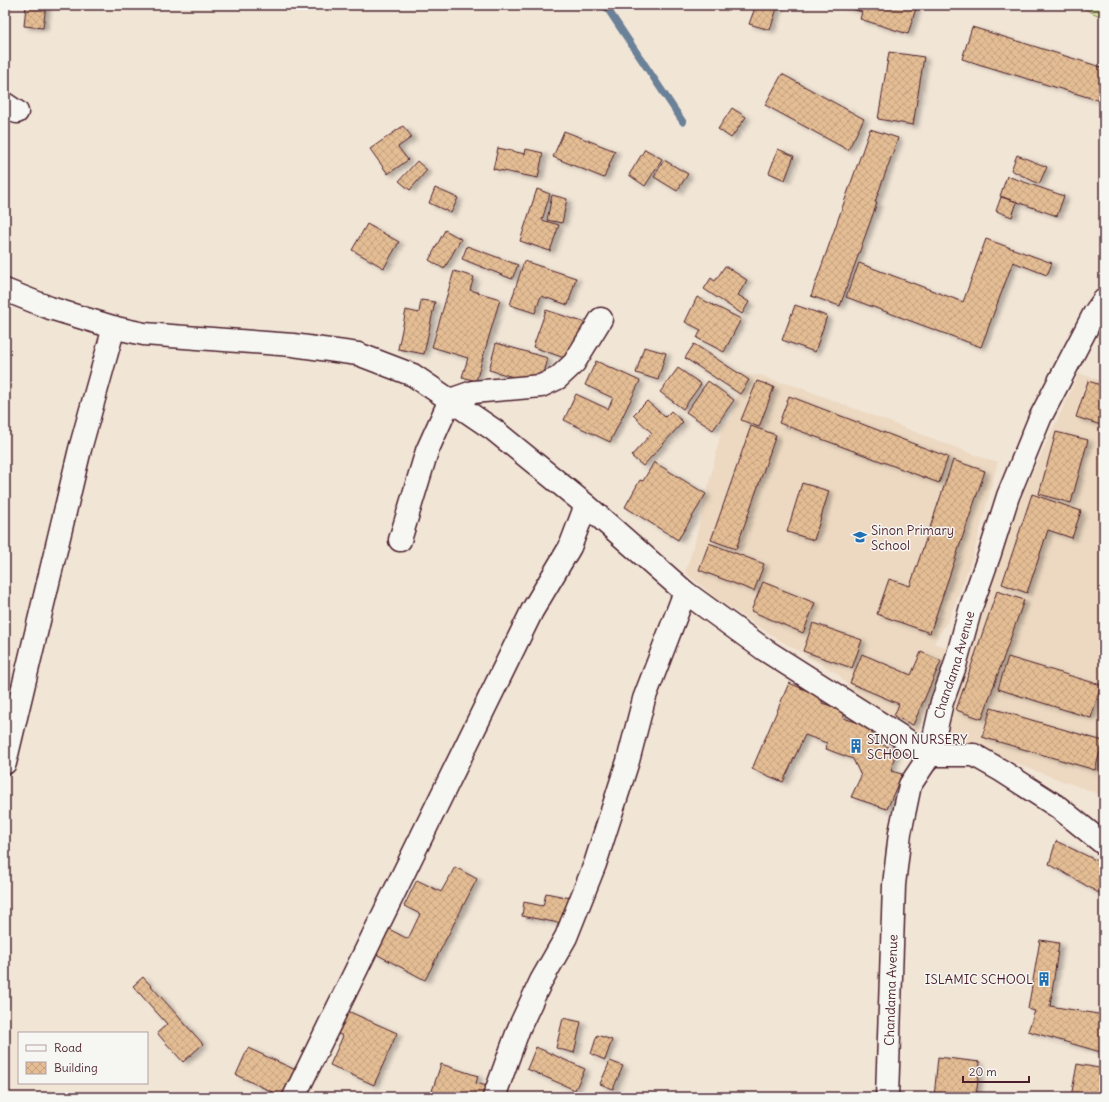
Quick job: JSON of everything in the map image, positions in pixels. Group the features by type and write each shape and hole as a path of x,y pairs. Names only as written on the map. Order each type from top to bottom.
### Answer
{"street":[{"path":"5,290 50,308 114,328 144,334 293,345 358,354 413,375 494,430 586,505 685,592 765,650 930,755 974,755 1002,770 1058,807 1104,844"},
{"name":"Chandama Avenue","path":"887,1097 894,885 900,833 910,785 930,755 942,702 954,669 971,607 1008,496 1040,418 1094,314 1104,300"},
{"path":"400,540 427,451 450,400 473,392 541,386 558,378 574,363 601,319"},
{"path":"5,763 80,449 114,328"},
{"path":"294,1097 532,611 570,547 586,505"},
{"path":"494,1097 519,1028 541,981 566,937 595,864 628,761 644,699 685,592"}],"shaded area":[{"path":"1079,373 1104,382 1104,796 1030,769 947,733 967,647 993,568 1029,480"},
{"name":"Sinon Primary School","path":"760,375 772,380 796,386 991,461 998,461 973,556 949,619 934,643 951,649 915,739 868,709 838,674 781,641 716,599 685,572 695,542 723,424 732,418 741,376"}],"green space":[{"path":"1076,5 1104,5 1104,18"}],"building":[{"path":"26,5 46,5 43,28 24,26"},
{"path":"756,5 778,5 770,30 749,24"},
{"path":"840,5 917,5 908,34 860,19 862,12"},
{"path":"972,27 1104,68 1104,102 962,59"},
{"path":"889,52 924,57 913,125 878,119"},
{"path":"782,74 864,119 848,150 765,105"},
{"path":"732,108 746,117 731,138 718,129"},
{"path":"403,126 412,137 398,147 408,160 388,174 370,149"},
{"path":"870,129 898,138 875,202 877,203 840,306 811,296"},
{"path":"564,131 615,151 604,178 553,157"},
{"path":"498,148 525,154 526,149 543,153 538,178 493,169"},
{"path":"645,149 662,159 645,186 629,175"},
{"path":"778,149 794,156 785,180 769,173"},
{"path":"1017,155 1047,167 1039,184 1011,170"},
{"path":"664,160 688,174 677,191 654,177"},
{"path":"417,161 427,170 410,190 399,181"},
{"path":"1007,176 1064,196 1057,216 1000,196"},
{"path":"435,188 458,198 451,213 429,203"},
{"path":"537,189 550,194 542,220 559,225 550,251 520,241"},
{"path":"552,195 567,199 562,223 547,220"},
{"path":"1001,197 1017,202 1012,217 996,211"},
{"path":"367,224 399,242 384,268 352,250"},
{"path":"445,230 461,239 444,269 429,260"},
{"path":"986,239 1052,263 1047,275 1013,262 981,347 846,297 859,263 963,302"},
{"path":"467,246 518,265 512,279 462,259"},
{"path":"524,261 576,278 568,305 541,296 535,313 510,305"},
{"path":"725,266 747,280 738,295 749,302 742,314 704,289 711,278 715,281"},
{"path":"454,271 474,277 470,290 500,299 476,381 462,377 468,358 432,347"},
{"path":"697,297 741,319 724,352 697,338 701,330 685,322"},
{"path":"421,300 435,302 424,354 398,349 406,310 419,313"},
{"path":"795,305 827,316 815,352 782,340"},
{"path":"546,310 589,324 576,362 533,347"},
{"path":"496,343 548,358 541,385 489,370"},
{"path":"694,344 749,380 740,394 685,358"},
{"path":"644,347 666,353 658,380 636,373"},
{"path":"596,361 640,381 610,442 564,420 576,394 608,409 613,398 585,385"},
{"path":"678,368 701,384 683,409 660,392"},
{"path":"708,381 734,400 713,430 686,412"},
{"path":"757,381 774,387 759,427 741,420"},
{"path":"1088,381 1104,386 1104,426 1076,417"},
{"path":"789,396 948,457 939,483 779,423"},
{"path":"647,401 665,417 671,411 683,422 643,466 631,456 652,433 633,415"},
{"path":"751,426 776,435 736,549 711,540"},
{"path":"1056,432 1088,440 1071,503 1039,494"},
{"path":"953,460 985,471 930,633 877,614 889,579 910,586"},
{"path":"654,462 706,494 678,540 625,507 640,480 643,481"},
{"path":"802,483 829,491 814,540 787,532"},
{"path":"1032,494 1081,511 1072,538 1048,530 1027,593 1002,584"},
{"path":"709,543 764,564 754,591 699,570"},
{"path":"763,582 815,603 803,633 751,611"},
{"path":"997,591 1024,600 982,719 956,710"},
{"path":"813,623 862,640 852,668 803,651"},
{"path":"921,652 941,661 913,725 894,716 899,704 850,683 862,654 911,675"},
{"path":"1008,657 1101,685 1091,718 998,689"},
{"name":"SINON NURSERY SCHOOL","path":"789,683 822,697 822,703 846,711 843,718 873,727 871,740 896,750 891,771 902,774 887,809 851,797 861,776 853,759 826,749 827,743 805,735 783,782 752,769"},
{"path":"991,708 1103,741 1095,770 982,737"},
{"path":"1056,841 1104,864 1104,896 1049,864"},
{"path":"455,867 477,879 425,980 376,954 389,929 408,939 420,914 404,906 417,880 441,892"},
{"path":"546,893 575,899 570,925 522,916 524,902 543,906"},
{"name":"ISLAMIC SCHOOL","path":"1040,940 1059,943 1050,1006 1104,1015 1104,1053 1028,1031 1035,1011 1028,1009"},
{"path":"143,977 203,1044 183,1062 157,1033 167,1024 133,986"},
{"path":"341,1008 397,1033 374,1085 330,1065 343,1036 330,1030"},
{"path":"563,1018 581,1022 574,1053 556,1048"},
{"path":"597,1035 612,1040 605,1060 591,1054"},
{"path":"536,1047 585,1069 575,1090 527,1069"},
{"path":"248,1048 298,1071 286,1097 283,1097 236,1075"},
{"path":"938,1057 980,1062 976,1097 934,1097"},
{"path":"610,1061 623,1066 613,1089 600,1084"},
{"path":"441,1064 478,1076 476,1083 494,1088 491,1097 430,1097"},
{"path":"1077,1064 1104,1069 1104,1097 1071,1097"}],"waterway":[{"path":"605,5 683,122"}],"place":[{"name":"Sinon Primary School","path":"860,537"},
{"name":"SINON NURSERY SCHOOL","path":"856,746"},
{"name":"ISLAMIC SCHOOL","path":"1044,979"}]}
